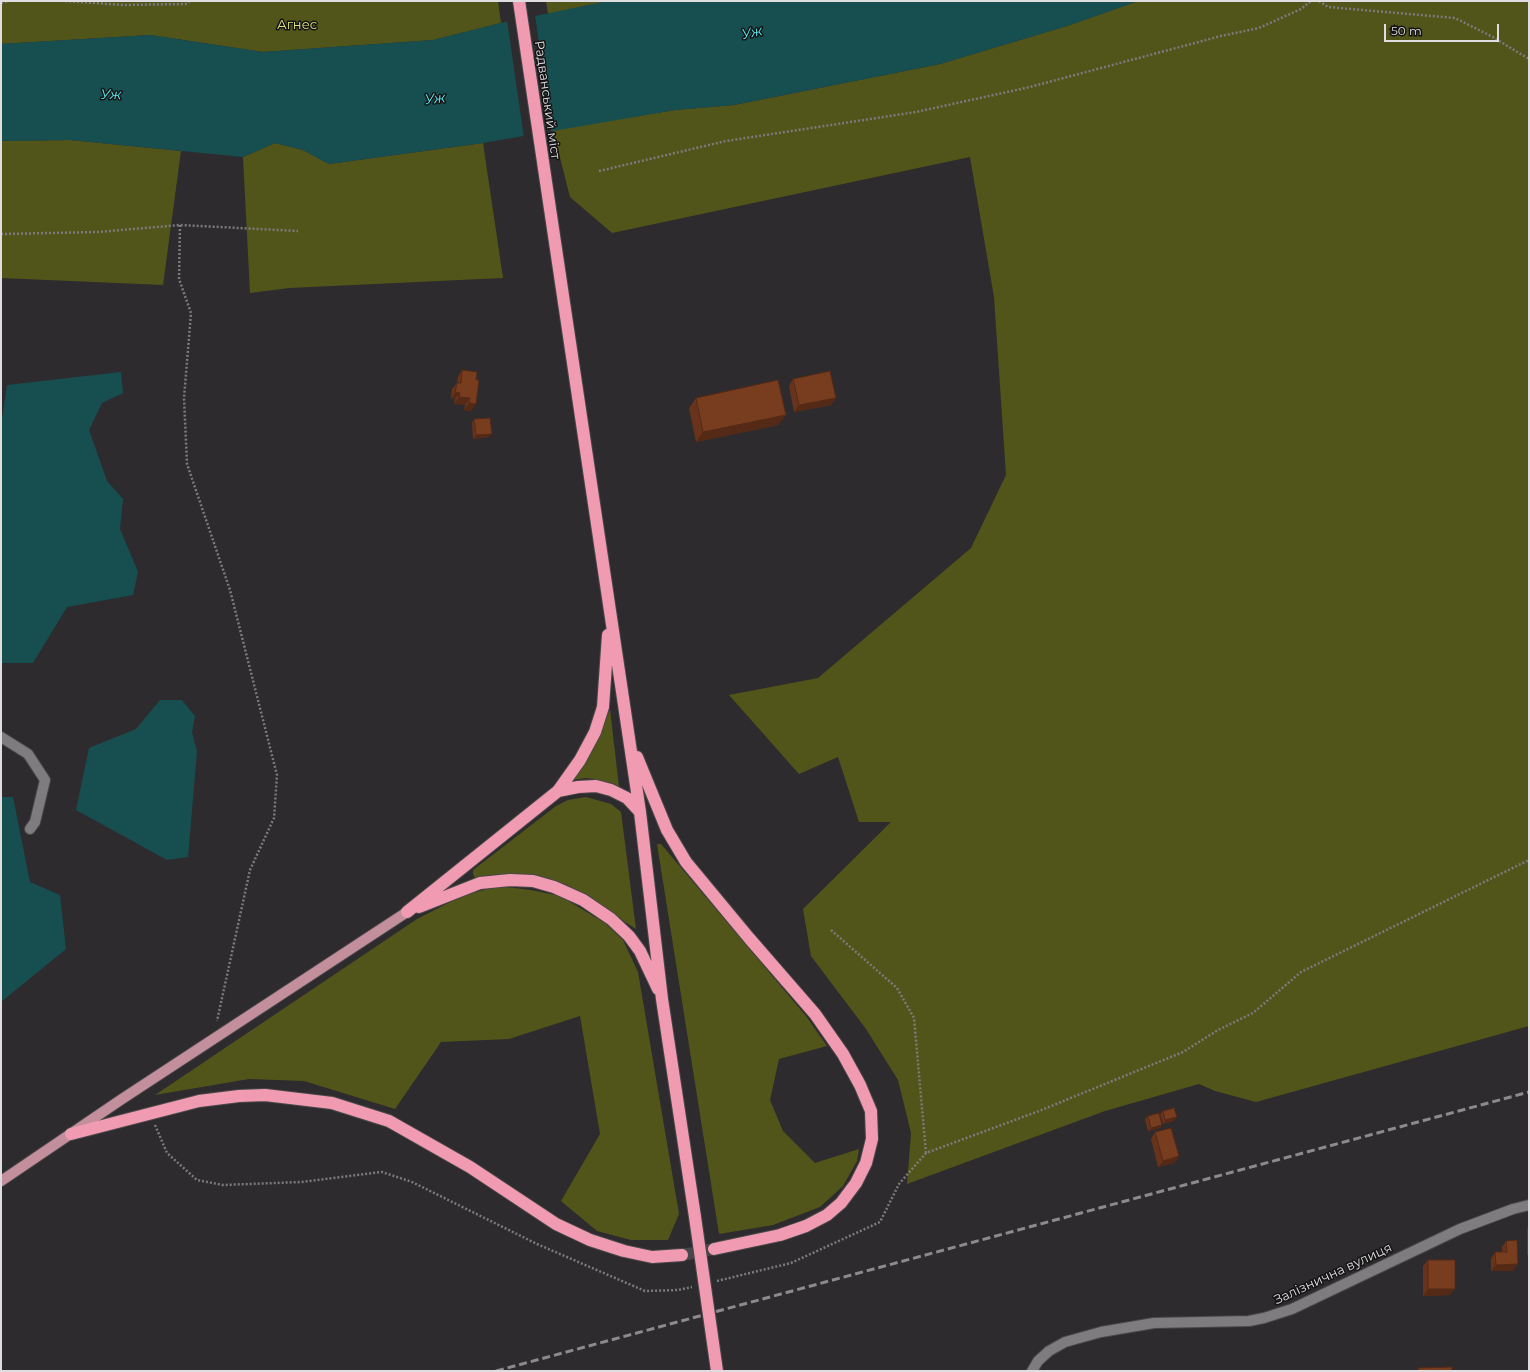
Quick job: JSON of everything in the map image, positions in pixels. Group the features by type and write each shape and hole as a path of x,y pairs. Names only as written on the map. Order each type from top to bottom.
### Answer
{"highway":[{"name":"Радванський міст","path":"519,1 610,612"},
{"path":"610,612 640,812 662,998 717,1371"},
{"path":"407,912 558,791 580,760 595,732 603,707 610,612"},
{"path":"630,740 667,830 686,862 815,1014 843,1054 860,1085 871,1111 872,1139 866,1163 856,1183 841,1203 827,1215 806,1226 780,1235 714,1249"},
{"path":"558,791 578,786 596,786 611,790 627,798 640,812"},
{"path":"407,912 480,883 510,880 533,881 554,887 583,900 612,919 629,936 640,952 662,998"},
{"path":"71,1134 199,1101 239,1096 265,1094 332,1104 389,1121 470,1167 556,1224 590,1240 624,1251 652,1257 682,1255"}],"main road":[{"path":"1,1181 213,1039 407,912"}],"street":[{"path":"1,737 28,754 45,780 35,822 30,829"},
{"name":"Залізнична вулиця","path":"1032,1371 1049,1351 1065,1342 1100,1332 1154,1323 1249,1321 1292,1309 1460,1229 1529,1205"}],"path":[{"path":"1,3 8,1"},
{"path":"64,1 123,5 187,4 188,1"},
{"path":"599,171 726,141 916,112 1030,87 1221,36 1259,28 1301,8 1311,1"},
{"path":"1319,1 1328,7 1455,18 1491,36 1529,59"},
{"path":"1,234 98,232 180,225 298,231"},
{"path":"180,225 179,279 191,313 184,398 187,464 230,590 277,775 274,818 250,870 213,1039"},
{"path":"716,1281 791,1262 880,1222 899,1184 926,1153 1039,1111 1183,1052 1218,1030 1252,1013 1301,972 1529,860"},
{"path":"831,930 897,988 914,1018 926,1153"},
{"path":"150,1114 168,1153 197,1180 223,1185 301,1182 382,1172 412,1182 537,1244 645,1291 678,1290 693,1287"}],"green space":[{"name":"Агнес","path":"1,1 498,1 501,23 433,40 263,52 150,35 1,44"},
{"path":"546,1 608,1 548,14"},
{"path":"1138,1 1529,1 1529,1026 1256,1102 1215,1091 1199,1084 1105,1111 907,1184 911,1133 898,1080 866,1029 811,956 803,909 891,822 859,822 838,757 799,774 729,695 818,678 971,548 1006,475 994,297 970,157 612,233 570,197 553,130 675,110 734,105 940,64 1070,25"},
{"path":"70,140 181,151 163,285 1,278 1,141"},
{"path":"275,143 303,150 329,164 483,143 503,278 289,288 250,293 243,157"},
{"path":"610,709 619,787 595,779 586,778 573,780 600,732"},
{"path":"586,797 611,804 621,812 636,929 567,885 528,874 478,879 475,878 473,874 473,870 556,806 568,800"},
{"path":"657,844 661,844 806,1016 827,1046 779,1059 770,1100 783,1131 815,1163 859,1149 857,1161 843,1186 820,1207 773,1225 719,1234"},
{"path":"498,886 531,890 560,896 605,923 623,940 638,972 679,1214 668,1240 631,1240 597,1231 561,1201 600,1134 580,1016 509,1039 441,1042 395,1109 304,1081 249,1079 155,1095 417,919 462,896"}],"water":[{"name":"Уж","path":"608,1 1138,1 1070,25 940,64 734,105 675,110 483,143 329,164 303,150 275,143 243,157 70,140 1,141 1,44 150,35 263,52 433,40 501,23"},
{"path":"121,372 123,393 102,403 89,430 107,481 123,499 120,529 138,572 133,595 67,607 33,663 1,663 1,426 7,385"},
{"path":"160,700 182,700 195,716 192,733 197,751 188,857 167,860 76,810 89,748 136,729"},
{"path":"1,797 13,797 30,882 60,895 66,949 1,1002"}],"pier":[{"path":"535,14 551,133 524,138 507,20"}],"building":[{"path":"462,370 477,372 476,380 479,380 476,404 469,403 470,398 459,397 460,393 455,392 457,383 461,383"},
{"path":"830,371 836,398 799,405 793,379"},
{"path":"778,380 786,415 703,432 696,398"},
{"path":"490,418 492,434 476,435 474,419"},
{"path":"1174,1108 1177,1117 1165,1120 1163,1111"},
{"path":"1159,1113 1162,1125 1151,1128 1148,1116"},
{"path":"1171,1128 1179,1156 1163,1161 1155,1132"},
{"path":"1517,1240 1518,1264 1496,1265 1495,1252 1507,1252 1506,1241"},
{"path":"1428,1260 1455,1260 1455,1289 1428,1289"},
{"path":"1452,1367 1452,1371 1418,1371 1418,1368"}],"tunnel":[{"path":"682,1255 714,1249"}],"railway":[{"path":"496,1371 1529,1092"}]}
